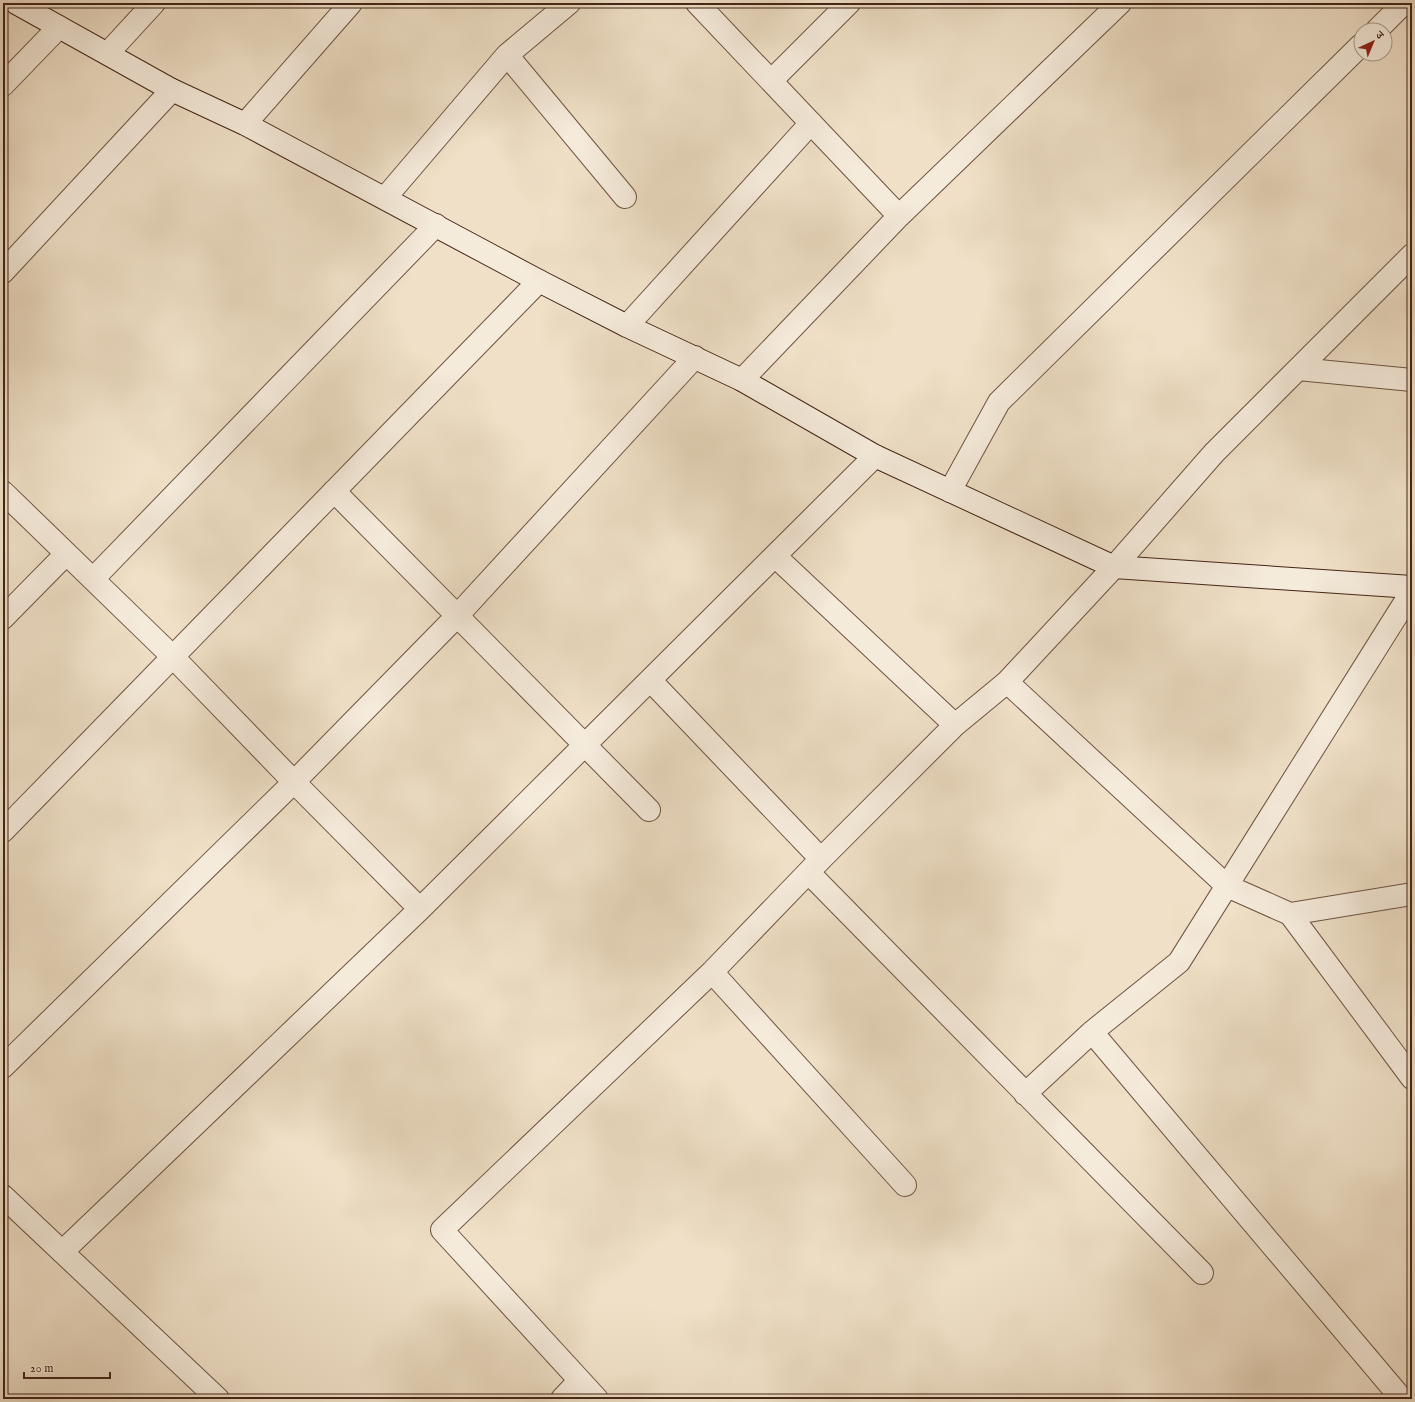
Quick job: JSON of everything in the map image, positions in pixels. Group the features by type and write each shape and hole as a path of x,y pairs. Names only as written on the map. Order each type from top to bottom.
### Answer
{"street":[{"path":"16,3 172,90 245,124 539,281 627,326 742,380 875,456 1114,567 1412,587"},
{"path":"108,53 154,3"},
{"path":"245,124 351,3"},
{"path":"385,198 507,55 569,3"},
{"path":"697,3 900,216"},
{"path":"771,81 849,3"},
{"path":"742,380 900,216 1120,3"},
{"path":"1385,22 1404,3"},
{"path":"3,85 59,27"},
{"path":"950,491 999,402 1353,54"},
{"path":"507,55 625,197"},
{"path":"3,272 172,90"},
{"path":"627,326 811,123"},
{"path":"93,579 436,225"},
{"path":"597,1399 442,1230 712,972 955,725 1007,682 1114,567 1214,453 1412,255"},
{"path":"3,831 539,281"},
{"path":"3,1067 294,782 457,616 695,357"},
{"path":"1298,369 1412,380"},
{"path":"62,1252 420,909 875,456"},
{"path":"334,491 649,810"},
{"path":"3,492 172,656 420,909"},
{"path":"3,618 66,554"},
{"path":"775,556 955,725"},
{"path":"1026,1094 1092,1032 1179,962 1412,591"},
{"path":"650,680 815,866 1026,1094 1202,1273"},
{"path":"1007,682 1227,886 1290,914 1412,1078"},
{"path":"1290,914 1412,894"},
{"path":"712,972 906,1185"},
{"path":"1092,1032 1402,1399"},
{"path":"3,1196 218,1399"},
{"path":"562,1399 579,1381"}]}
